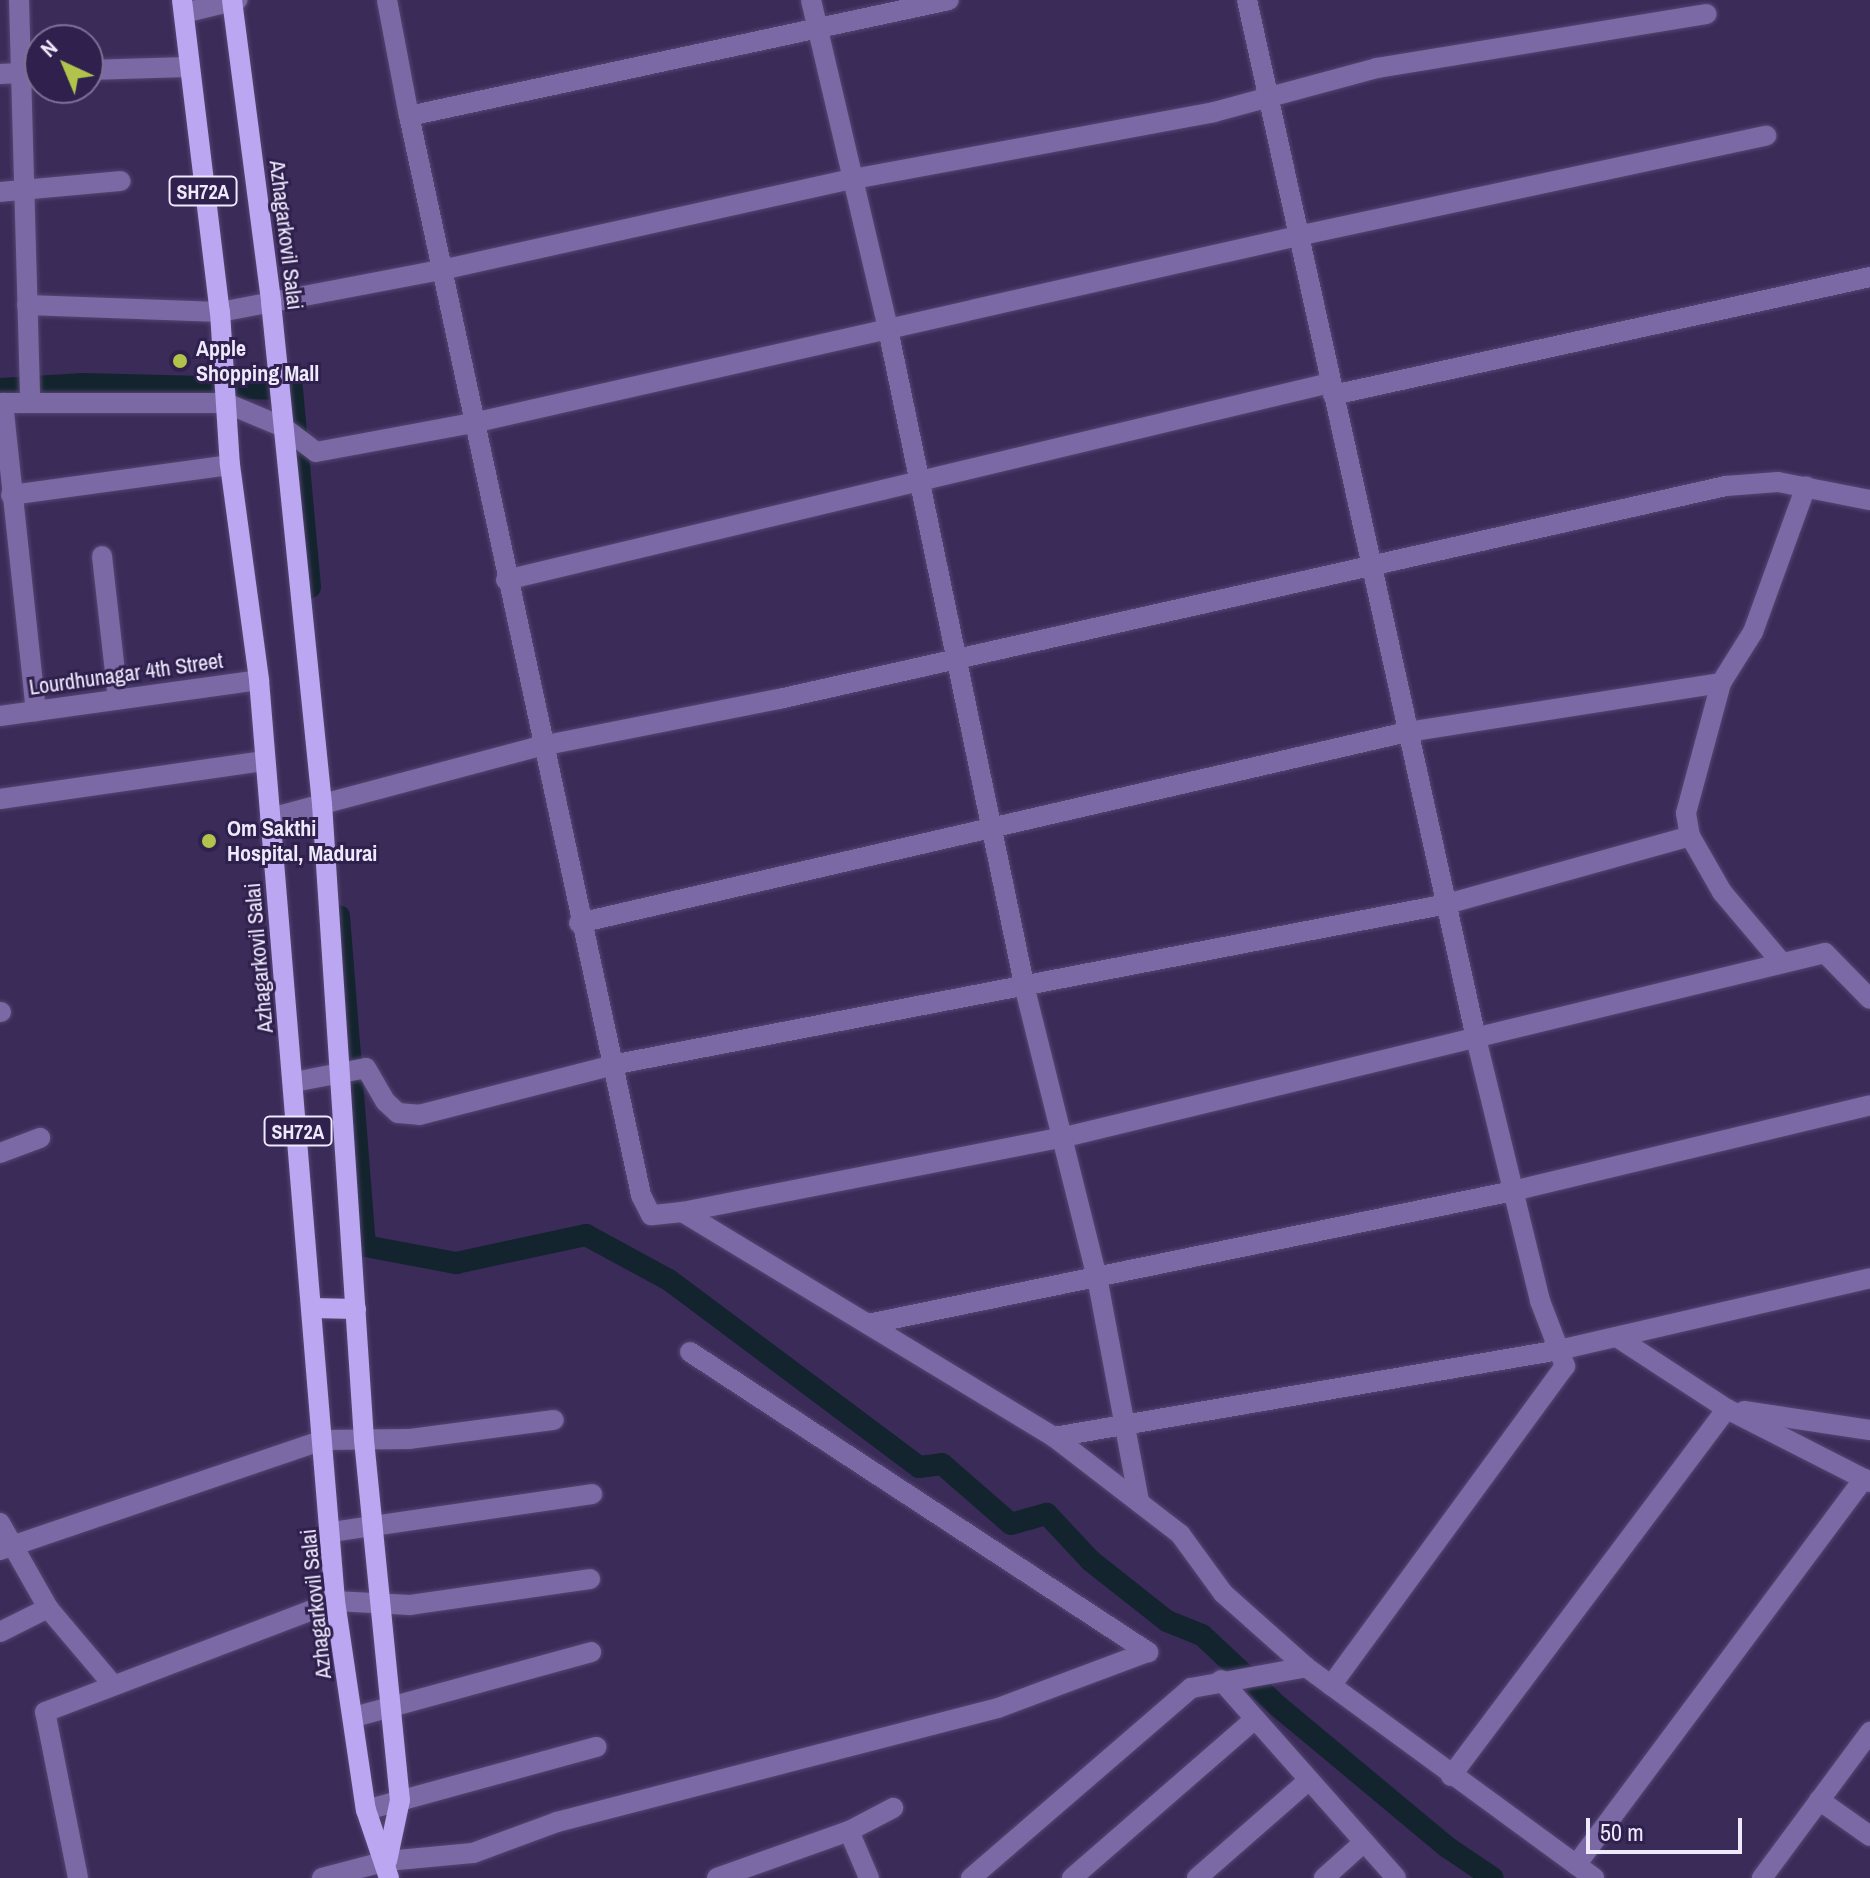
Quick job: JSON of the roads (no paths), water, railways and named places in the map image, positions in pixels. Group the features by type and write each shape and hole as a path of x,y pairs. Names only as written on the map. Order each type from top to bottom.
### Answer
{"main road":[{"name":"Azhagarkovil Salai","path":"234,0 328,803 349,1068 356,1309 364,1440 400,1800 388,1870"},
{"name":"Azhagarkovil Salai","path":"183,6 187,67 220,312 230,465 259,680 332,1532 335,1601 366,1810 388,1870"},
{"path":"312,1308 356,1309"}],"street":[{"path":"19,0 24,33"},
{"path":"183,6 234,0"},
{"path":"387,0 579,923 617,1064 641,1195 651,1215 682,1212 1065,1137 1825,953 1870,999"},
{"path":"811,0 888,329 954,660 994,830 1025,989 1065,1137 1097,1277 1139,1502"},
{"path":"409,116 949,0"},
{"path":"1247,0 1476,1038 1540,1301 1565,1366 1331,1686"},
{"path":"27,305 220,312 441,270 853,179 1214,112 1267,94 1377,68 1707,14"},
{"path":"104,70 187,67"},
{"path":"0,74 24,72"},
{"path":"28,104 24,190 30,392"},
{"path":"36,711 1,403 30,392 225,393 284,427 316,452 473,423 1298,236 1766,136"},
{"path":"0,192 120,181"},
{"path":"506,580 917,481 1331,389 1870,277"},
{"path":"11,495 230,465"},
{"path":"270,818 541,746 954,660 1726,486 1806,486 1870,500"},
{"path":"1782,963 1722,892 1690,836 1689,791 1721,683 1753,632 1806,486"},
{"path":"102,556 118,699"},
{"name":"Lourdhunagar 4th Street","path":"0,716 259,680"},
{"path":"579,923 994,830 1407,732 1721,683"},
{"path":"0,799 264,761"},
{"path":"294,1082 349,1068 373,1074 386,1102 398,1113 419,1115 617,1064 1025,989 1447,904 1690,836"},
{"path":"868,1324 1513,1191 1870,1105"},
{"path":"0,1153 40,1138"},
{"path":"682,1212 1054,1437 1180,1534 1223,1593 1306,1667 1594,1878"},
{"path":"1054,1437 1559,1350 1870,1278"},
{"path":"1576,1865 1867,1480 1727,1409 1617,1337"},
{"path":"322,1878 388,1870 473,1853 557,1822 998,1708 1148,1652 690,1352"},
{"path":"1727,1409 1870,1430"},
{"path":"1451,1776 1727,1409"},
{"path":"6,1548 323,1440 409,1439 554,1420"},
{"path":"332,1532 592,1494"},
{"path":"0,1523 6,1548 48,1608 113,1685"},
{"path":"78,1878 45,1712 335,1601 410,1605 590,1579"},
{"path":"0,1632 48,1608"},
{"path":"354,1717 591,1652"},
{"path":"971,1878 1191,1688 1306,1667"},
{"path":"1229,1679 1255,1719 1396,1878"},
{"path":"1072,1878 1255,1719"},
{"path":"1762,1878 1870,1732"},
{"path":"366,1810 597,1747"},
{"path":"1197,1878 1309,1780"},
{"path":"1819,1800 1870,1836"},
{"path":"717,1878 849,1831 893,1808"},
{"path":"849,1831 869,1878"},
{"path":"1324,1878 1364,1842"}],"waterway":[{"path":"0,389 83,384 292,389 310,587"},
{"path":"339,916 365,1246 456,1263 586,1235 669,1280 919,1467 942,1464 1011,1524 1047,1514 1091,1561 1167,1621 1202,1635 1279,1707 1447,1847 1493,1878"}],"place":[{"name":"Apple Shopping Mall","path":"180,361"},
{"name":"Om Sakthi Hospital, Madurai","path":"209,841"}]}
